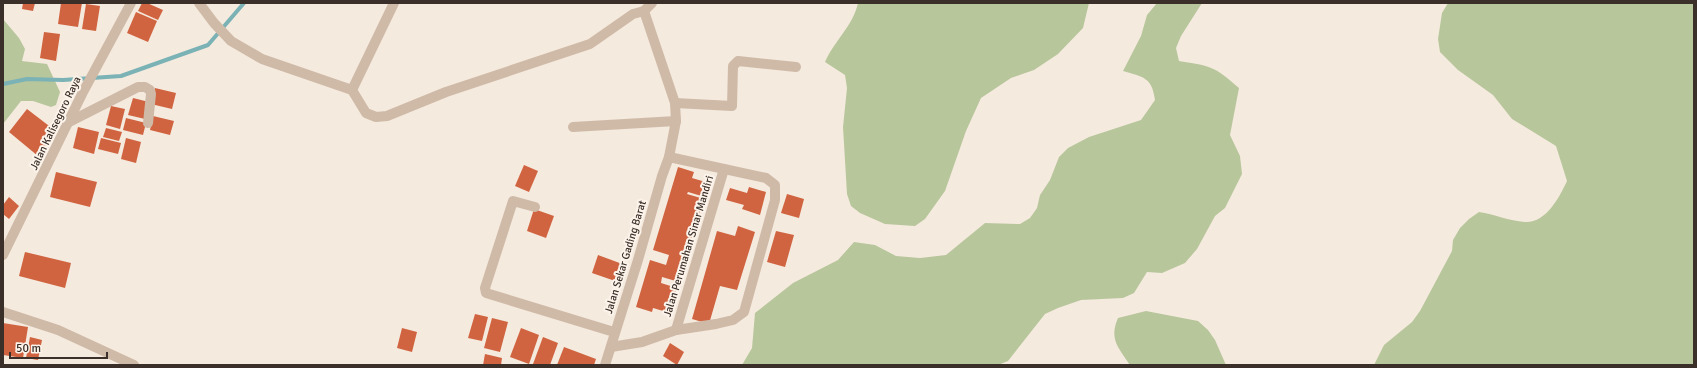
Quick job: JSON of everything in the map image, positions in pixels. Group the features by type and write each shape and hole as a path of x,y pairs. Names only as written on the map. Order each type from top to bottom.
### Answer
{"street":[{"name":"Jalan Kalisegoro Raya","path":"3,255 82,94 131,3"},
{"path":"199,3 231,42 262,60 352,90 366,113 376,117 387,116 446,92 590,44 624,20 644,11 652,3"},
{"path":"352,90 394,3"},
{"name":"Jalan Sekar Gading Barat","path":"606,365 614,332 638,260 662,176 669,157 676,121 675,103 644,11"},
{"path":"675,103 732,106 733,66 738,61 796,67"},
{"path":"69,122 141,86 148,88 151,94 148,123"},
{"path":"573,127 676,121"},
{"name":"Jalan Perumahan Sinar Mandiri","path":"611,347 642,342 676,330 716,324 736,318 744,312 775,200 774,185 766,178 669,157"},
{"name":"Jalan Perumahan Sinar Mandiri","path":"676,330 724,169"},
{"path":"535,207 513,201 485,288 486,293 614,332"},
{"path":"3,312 58,330 134,365"}],"green space":[{"path":"858,3 1089,3 1083,28 1058,54 1034,70 1011,78 981,98 966,131 945,191 925,219 915,226 885,224 860,213 851,206 847,194 843,127 847,88 845,75 825,62 833,47 852,19"},
{"path":"1157,3 1202,3 1181,36 1176,48 1179,61 1212,68 1224,75 1239,88 1230,135 1240,156 1242,174 1225,208 1215,216 1197,249 1185,263 1162,273 1147,272 1134,293 1123,298 1081,300 1045,314 1008,361 998,365 742,365 752,348 755,313 793,283 838,260 854,242 875,245 896,256 920,258 946,255 985,223 1020,224 1030,218 1037,208 1040,195 1050,180 1059,157 1068,148 1089,137 1141,120 1155,100 1154,92 1149,82 1141,77 1123,71 1141,36 1147,15"},
{"path":"1448,3 1694,3 1694,365 1374,365 1384,345 1412,322 1420,311 1452,251 1453,240 1460,228 1469,219 1479,212 1525,222 1533,221 1545,214 1551,208 1556,202 1567,181 1556,146 1512,119 1493,95 1458,70 1440,52 1438,39 1442,13"},
{"path":"3,19 19,38 25,49 22,61 47,64 60,92 56,105 51,107 33,101 21,101 3,124"},
{"path":"1146,311 1198,321 1208,330 1215,340 1226,365 1130,365 1116,343 1114,332 1115,325 1118,318"}],"building":[{"path":"23,3 35,3 33,11 22,9"},
{"path":"61,3 82,3 78,27 58,24"},
{"path":"142,3 147,3 163,10 158,20 138,11"},
{"path":"86,4 100,6 96,31 82,29"},
{"path":"136,12 157,21 148,42 127,33"},
{"path":"44,32 60,34 56,61 40,58"},
{"path":"155,88 176,93 172,109 151,104"},
{"path":"133,98 149,102 145,119 128,115"},
{"path":"111,106 125,109 120,129 106,125"},
{"path":"27,109 57,132 38,156 9,132"},
{"path":"153,116 174,121 170,135 150,130"},
{"path":"126,118 146,123 143,135 123,130"},
{"path":"78,127 99,132 94,154 73,148"},
{"path":"106,128 122,132 119,141 103,137"},
{"path":"101,138 121,143 118,154 98,149"},
{"path":"126,138 141,142 136,163 121,159"},
{"path":"524,165 538,171 529,192 515,186"},
{"path":"678,167 694,172 692,178 709,183 705,197 688,192 687,194 704,199 679,282 662,277 661,283 677,288 670,313 653,308 652,312 636,307 650,260 666,265 669,255 653,250"},
{"path":"56,172 97,182 90,207 50,197"},
{"path":"749,187 766,192 760,215 742,209 744,205 726,200 730,188 747,193"},
{"path":"787,194 804,199 799,218 781,213"},
{"path":"9,197 19,206 9,219 3,214 3,205"},
{"path":"534,209 554,216 546,238 527,231"},
{"path":"738,226 755,232 737,290 720,286 709,324 692,319 717,231 735,236"},
{"path":"776,231 794,235 785,267 767,262"},
{"path":"25,252 71,263 65,288 19,276"},
{"path":"598,255 625,265 618,282 592,273"},
{"path":"475,314 488,317 482,341 468,338"},
{"path":"492,318 508,322 500,352 484,348"},
{"path":"3,323 28,327 23,358 3,355"},
{"path":"402,328 417,332 412,352 397,348"},
{"path":"521,328 539,335 529,364 510,357"},
{"path":"30,337 42,340 38,360 26,358"},
{"path":"543,337 558,343 550,365 533,364"},
{"path":"670,343 684,352 677,365 663,356"},
{"path":"564,347 596,359 594,365 557,365"},
{"path":"485,354 502,358 501,365 483,365"}],"waterway":[{"path":"3,84 27,79 63,80 121,76 208,45 244,3"}]}
